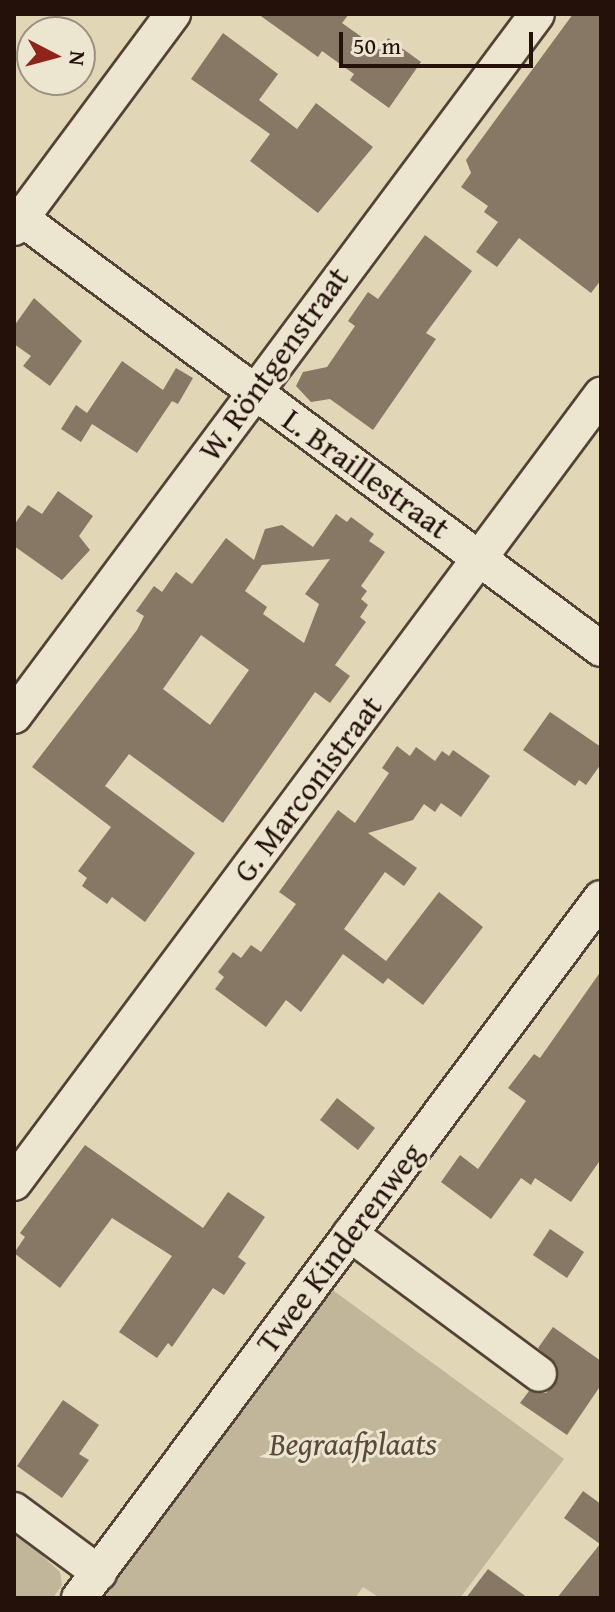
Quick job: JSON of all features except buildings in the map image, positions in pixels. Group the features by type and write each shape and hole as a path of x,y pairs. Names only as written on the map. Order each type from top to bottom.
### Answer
{"street":[{"path":"16,220 173,14"},
{"name":"W. Röntgenstraat","path":"14,716 537,14"},
{"name":"L. Braillestraat","path":"16,220 255,392 601,649"},
{"name":"G. Marconistraat","path":"14,1183 375,702 478,556 601,395"},
{"name":"Twee Kinderenweg","path":"89,1585 601,898"},
{"path":"350,1234 539,1374"},
{"path":"14,1510 89,1585"}],"green space":[{"name":"Begraafplaats","path":"327,1286 564,1459 460,1598 380,1598 363,1587 355,1598 98,1598"},
{"path":"14,1530 60,1572 62,1585 53,1598 14,1598"}]}
